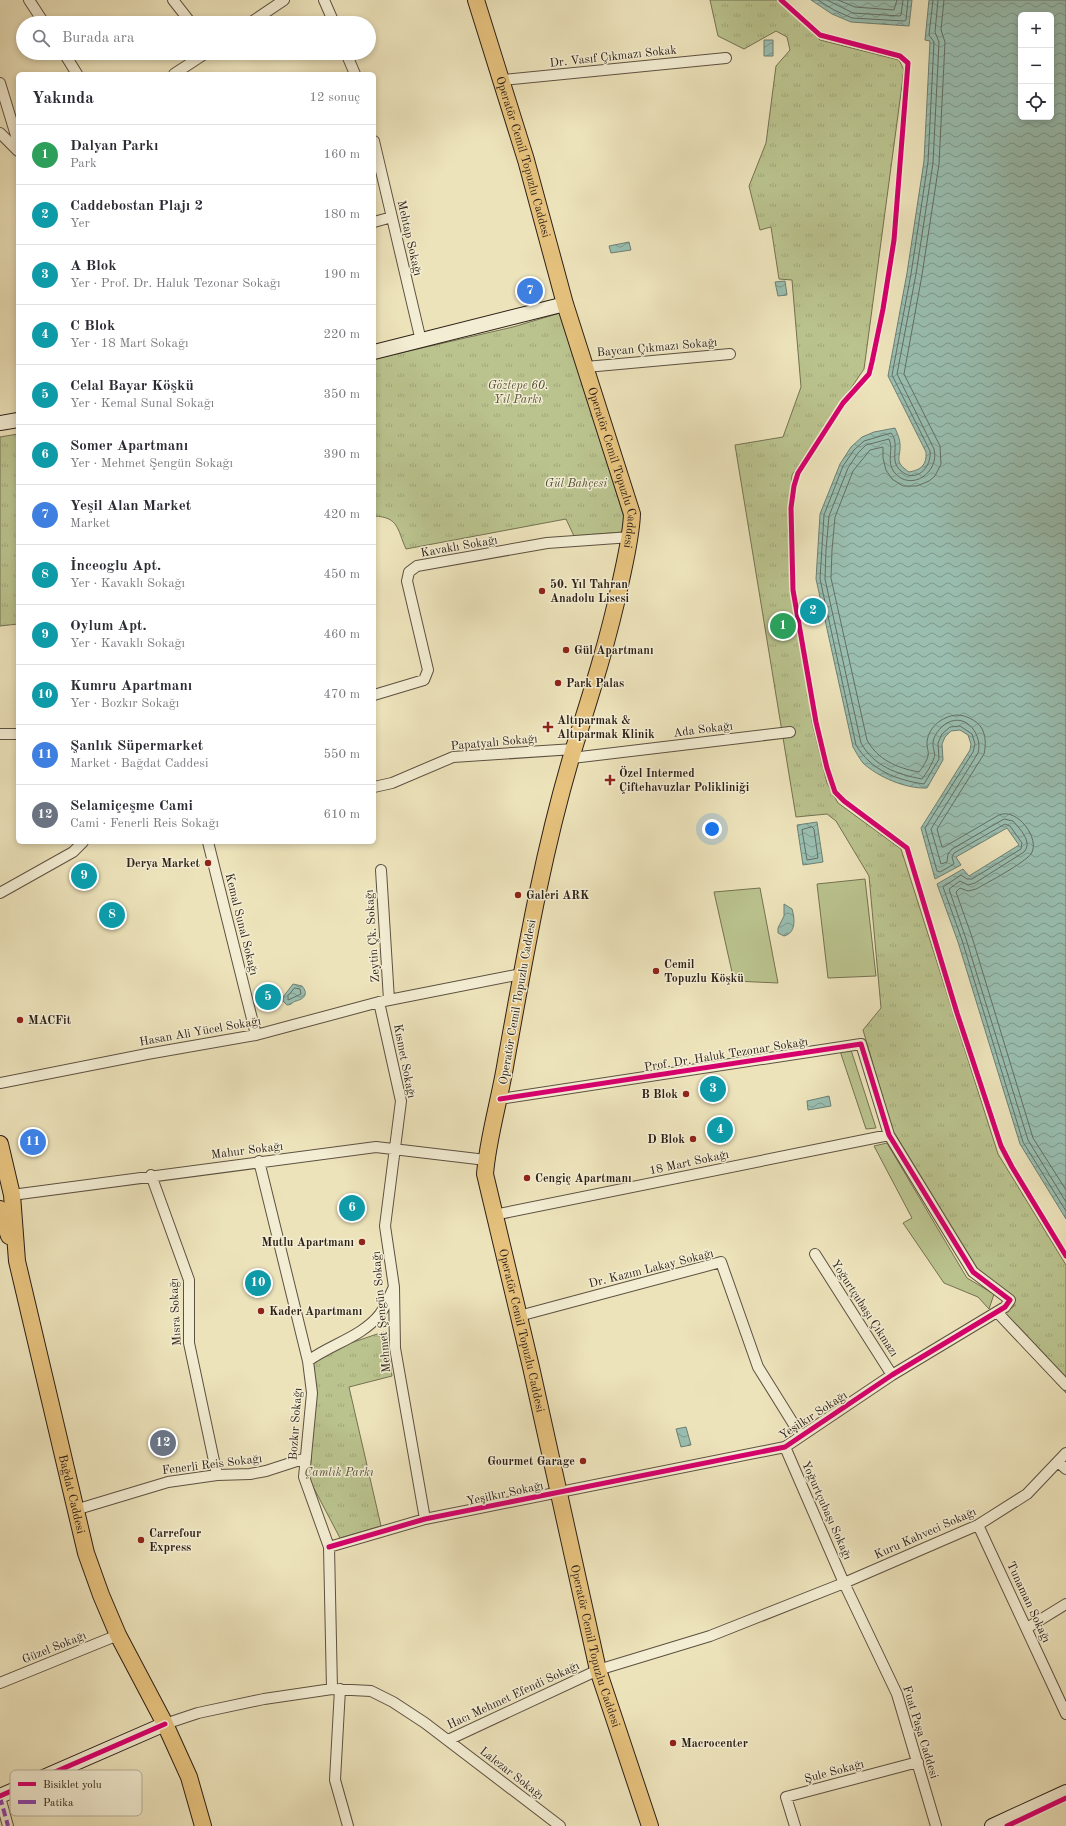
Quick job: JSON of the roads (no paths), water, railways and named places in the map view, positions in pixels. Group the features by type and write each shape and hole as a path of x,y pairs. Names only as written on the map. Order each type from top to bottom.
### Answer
{"main road":[{"name":"Operatör Cemil Topuzlu Caddesi","path":"476,0 502,80 565,304 632,514 631,536 609,637 573,753 544,861 521,974 500,1099 486,1160 485,1174 519,1316 598,1670 650,1826"},
{"name":"Bağdat Caddesi","path":"0,1144 12,1195 18,1261 75,1510 101,1595 118,1635 165,1724 189,1777 203,1826"},
{"path":"0,1209 18,1261"}],"street":[{"path":"29,0 39,16"},
{"path":"173,0 186,16"},
{"path":"260,16 284,0"},
{"path":"324,0 331,16"},
{"name":"Dr. Vasıf Çıkmazı Sokak","path":"502,80 726,58"},
{"path":"68,60 76,72"},
{"path":"177,72 195,60"},
{"path":"349,60 354,72"},
{"path":"0,84 16,136"},
{"path":"0,134 16,149"},
{"name":"Mehtap Sokağı","path":"376,149 421,341"},
{"path":"376,221 392,217"},
{"path":"376,352 565,304"},
{"name":"Baycan Çıkmazı Sokağı","path":"586,367 730,354"},
{"path":"0,423 16,420"},
{"name":"Kavaklı Sokağı","path":"376,694 424,680 428,670 407,581 409,572 417,566 547,543 631,536"},
{"name":"Ada Sokağı","path":"573,753 790,732"},
{"path":"0,734 16,734"},
{"name":"Papatyalı Sokağı","path":"376,787 392,783 453,757 573,753"},
{"path":"0,893 73,852 81,844"},
{"name":"Kemal Sunal Sokağı","path":"208,844 256,1035"},
{"name":"Zeytin Çk. Sokağı","path":"381,870 384,1001"},
{"name":"Hasan Ali Yücel Sokağı","path":"0,1083 147,1054 256,1035 384,1001 521,974"},
{"name":"Kısmet Sokağı","path":"384,1001 401,1101 395,1148"},
{"name":"Prof. Dr. Haluk Tezonar Sokağı","path":"500,1099 861,1044 889,1135"},
{"name":"18 Mart Sokağı","path":"494,1215 889,1135"},
{"name":"Yeşilkır Sokağı","path":"329,1547 425,1519 785,1447 892,1375 1005,1307 1010,1300 973,1272 889,1135"},
{"name":"Mahur Sokağı","path":"12,1195 151,1175 376,1146 486,1160"},
{"name":"Mehmet Şengün Sokağı","path":"395,1148 385,1226 394,1287 395,1348 425,1519"},
{"name":"Bozkır Sokağı","path":"259,1162 308,1361 312,1393 304,1477 329,1547 336,1689 335,1780 348,1826"},
{"name":"Mısra Sokağı","path":"151,1175 189,1280 189,1344 217,1475"},
{"name":"Yoğurtçubaşı Çıkmazı","path":"815,1254 892,1375"},
{"name":"Dr. Kazım Lakay Sokağı","path":"519,1316 721,1262 758,1367 801,1436"},
{"path":"308,1361 318,1353 354,1336 380,1314 394,1287"},
{"path":"997,1312 1066,1385"},
{"name":"Yoğurtçubaşı Sokağı","path":"785,1447 844,1583"},
{"name":"Kuru Kahveci Sokağı","path":"844,1583 978,1525 1027,1494 1066,1453"},
{"name":"Fenerli Reis Sokağı","path":"75,1510 168,1482 217,1475 250,1474 266,1471 306,1458"},
{"path":"1058,1462 1066,1469"},
{"name":"Tunaman Sokağı","path":"978,1525 1066,1714"},
{"name":"Hacı Mehmet Efendi Sokağı","path":"165,1724 198,1713 264,1699 336,1689 367,1690 379,1694 409,1712 448,1740 598,1670 710,1636 844,1583"},
{"name":"Fuat Paşa Caddesi","path":"844,1583 894,1688 918,1762 936,1826"},
{"path":"1027,1628 1066,1604"},
{"name":"Güzel Sokağı","path":"0,1683 118,1635"},
{"path":"61,1770 165,1724"},
{"name":"Lalezar Sokağı","path":"448,1740 560,1826"},
{"name":"Şule Sokağı","path":"795,1826 786,1797 918,1762"},
{"path":"992,1826 1066,1792"},
{"path":"2,1796 8,1826"}],"water":[{"path":"811,0 912,0 909,26 851,22 832,14"},
{"path":"929,0 1066,0 1066,1219 1020,1144 958,942 937,884 963,869 969,876 1019,845 1007,828 956,857 961,865 935,879 921,828 970,750 971,744 968,735 960,730 951,731 945,737 942,744 943,760 927,788 919,788 893,781 876,773 863,763 853,747 816,579 820,514 840,464 851,447 862,437 874,432 895,428 900,442 899,462 904,468 909,472 917,470 924,464 926,457 926,452 888,376 907,273 924,161 930,41 925,40"},
{"path":"764,40 773,40 773,56 764,56"},
{"path":"629,242 631,250 611,253 609,246"},
{"path":"785,281 787,295 778,296 775,282"},
{"path":"817,822 823,862 803,865 797,825"},
{"path":"784,904 792,909 794,925 791,932 784,936 778,933 778,928 784,916"},
{"path":"293,984 302,986 305,991 305,996 290,1005 287,1005 283,1001 283,997"},
{"path":"829,1096 831,1106 808,1110 807,1101"},
{"path":"686,1427 691,1445 681,1447 676,1429"}],"place":[{"name":"Yeşil Alan Market","path":"530,291"},
{"name":"50. Yıl Tahran Anadolu Lisesi","path":"542,591"},
{"name":"Caddebostan Plajı 2","path":"813,611"},
{"name":"Dalyan Parkı","path":"783,626"},
{"name":"Gül Apartmanı","path":"566,650"},
{"name":"Park Palas","path":"558,683"},
{"name":"Altıparmak & Altıparmak Klinik","path":"548,727"},
{"name":"Özel Intermed Çiftehavuzlar Polikliniği","path":"610,780"},
{"name":"Derya Market","path":"208,863"},
{"name":"Oylum Apt.","path":"84,876"},
{"name":"Galeri ARK","path":"518,895"},
{"name":"İnceoglu Apt.","path":"112,915"},
{"name":"Cemil Topuzlu Köşkü","path":"656,971"},
{"name":"Celal Bayar Köşkü","path":"268,997"},
{"name":"MACFit","path":"20,1020"},
{"name":"A Blok","path":"713,1089"},
{"name":"B Blok","path":"686,1094"},
{"name":"C Blok","path":"720,1130"},
{"name":"D Blok","path":"693,1139"},
{"name":"Şanlık Süpermarket","path":"33,1142"},
{"name":"Cengiç Apartmanı","path":"527,1178"},
{"name":"Somer Apartmanı","path":"352,1208"},
{"name":"Mutlu Apartmanı","path":"362,1242"},
{"name":"Kumru Apartmanı","path":"258,1283"},
{"name":"Kader Apartmanı","path":"261,1311"},
{"name":"Selamiçeşme Cami","path":"163,1443"},
{"name":"Gourmet Garage","path":"583,1461"},
{"name":"Carrefour Express","path":"141,1540"},
{"name":"Macrocenter","path":"673,1743"}],"park label":[{"name":"Göztepe 60. Yıl Parkı","path":"518,392"},
{"name":"Gül Bahçesi","path":"576,483"},
{"name":"Çamlık Parkı","path":"339,1472"}]}
